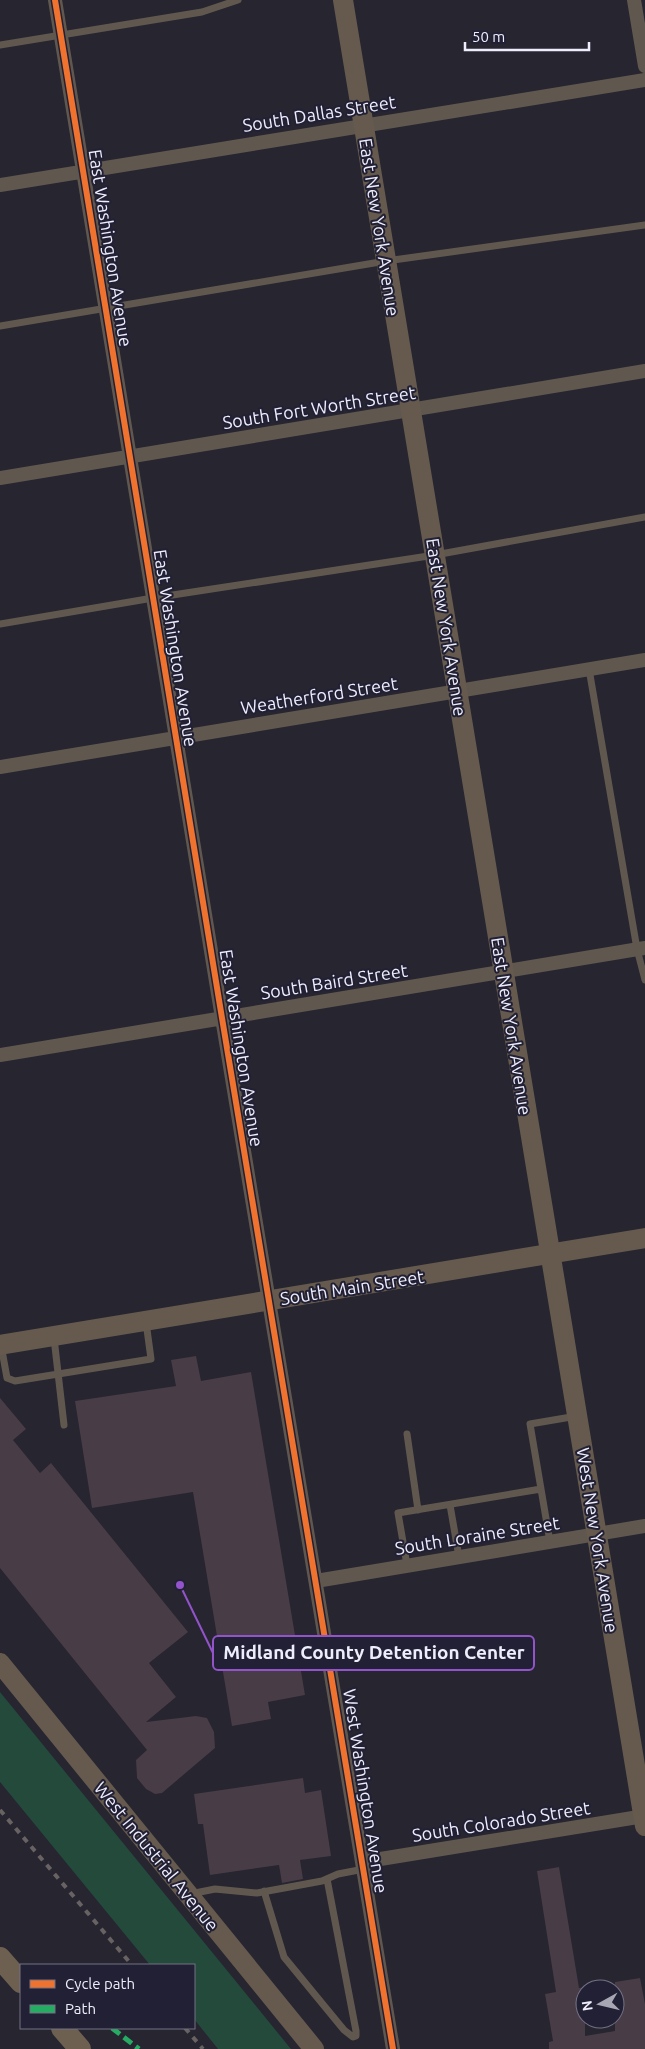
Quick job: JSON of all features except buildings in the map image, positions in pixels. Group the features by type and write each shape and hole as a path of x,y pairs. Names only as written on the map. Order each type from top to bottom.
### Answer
{"main road":[{"path":"0,1958 20,1981"},
{"path":"63,2029 80,2049"}],"street":[{"name":"East Washington Avenue","path":"55,0 269,1301"},
{"name":"East New York Avenue","path":"343,0 550,1254"},
{"path":"634,0 645,66"},
{"name":"South Dallas Street","path":"0,185 363,124 645,80"},
{"name":"South Fort Worth Street","path":"0,478 645,372"},
{"name":"Weatherford Street","path":"0,767 645,660"},
{"name":"South Baird Street","path":"0,1055 641,949"},
{"name":"South Main Street","path":"1,1345 645,1238"},
{"name":"West New York Avenue","path":"550,1254 644,1820"},
{"name":"West Washington Avenue","path":"269,1301 394,2049"},
{"name":"South Loraine Street","path":"316,1581 645,1526"},
{"name":"West Industrial Avenue","path":"0,1663 314,2049"},
{"name":"South Colorado Street","path":"363,1866 644,1820"}],"lane":[{"path":"0,45 202,12 238,0"},
{"path":"0,326 386,261 645,225"},
{"path":"0,624 153,598 435,555 645,517"},
{"path":"589,669 641,949 645,980"},
{"path":"1,1345 7,1378 15,1381 151,1359 146,1321"},
{"path":"54,1336 64,1425"},
{"path":"550,1542 530,1424 577,1416"},
{"path":"407,1434 418,1510"},
{"path":"407,1565 398,1514 541,1489"},
{"path":"450,1505 459,1557"},
{"path":"188,1894 215,1889 241,1893 264,1892 327,1879 363,1866"},
{"path":"264,1892 284,1957 344,2030 353,2037 356,2036 356,2031 327,1879"}],"green space":[{"path":"0,1692 291,2049 218,2049 195,2020 195,1964 149,1964 0,1782"}],"railway":[{"path":"0,1810 131,1964"},
{"path":"186,2029 203,2049"}],"marked path":[{"path":"113,2029 139,2049"}],"cycle path":[{"path":"55,0 393,2049"}],"place":[{"name":"Midland County Detention Center","path":"180,1585"}]}
